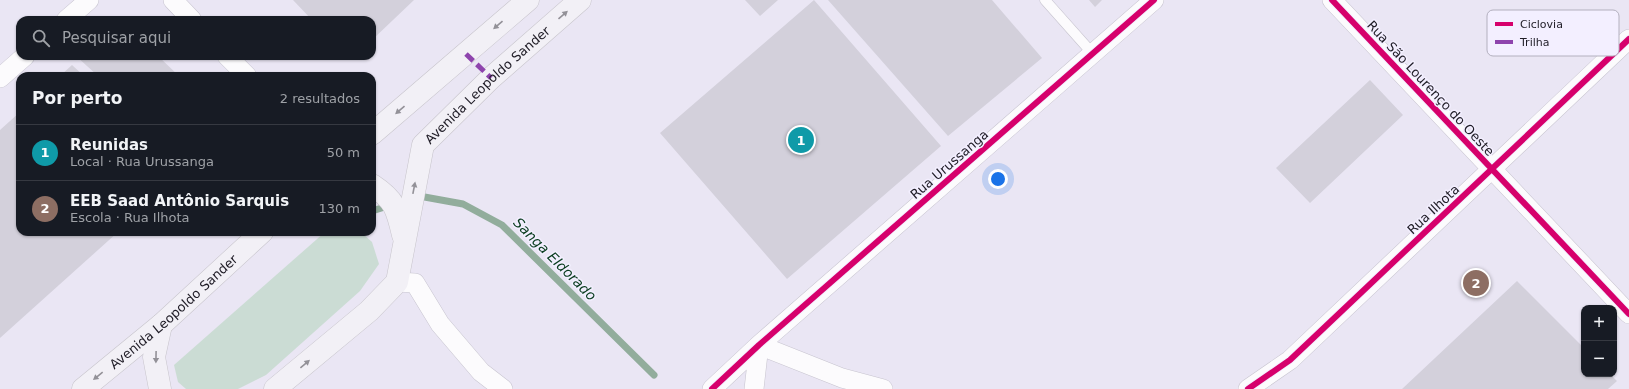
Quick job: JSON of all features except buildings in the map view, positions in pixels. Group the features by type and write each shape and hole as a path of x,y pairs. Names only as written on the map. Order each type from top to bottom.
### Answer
{"highway":[{"path":"376,131 528,0"},
{"name":"Avenida Leopoldo Sander","path":"397,282 423,145 491,78 580,0"},
{"path":"376,188 392,199 399,218 404,240"},
{"name":"Avenida Leopoldo Sander","path":"83,389 161,325 258,236"},
{"path":"275,389 368,311 397,282"},
{"path":"160,389 154,357 161,325"}],"street":[{"path":"71,16 89,0"},
{"path":"173,0 188,16"},
{"name":"Rua Urussanga","path":"712,389 759,346 1154,0"},
{"name":"Rua São Lourenço do Oeste","path":"1332,0 1629,314"},
{"name":"Rua Ilhota","path":"1619,48 1629,39"},
{"name":"Rua Ilhota","path":"1248,389 1290,360 1611,56"},
{"path":"0,78 20,60"},
{"path":"231,60 243,72"},
{"path":"397,282 416,283 440,324 481,372 503,389"},
{"path":"754,389 759,346 842,378 884,389"}],"lane":[{"path":"1045,0 1093,54"}],"shaded area":[{"path":"320,236 365,236 372,242 379,264 360,291 266,375 238,389 186,389 178,382 174,365"}],"waterway":[{"name":"Sanga Eldorado","path":"416,197 419,196 463,204 502,225 654,375"},
{"name":"Sanga Eldorado","path":"376,210 391,205"}],"marked path":[{"path":"466,54 491,78"}],"cycle path":[{"path":"712,389 759,345 1154,0"},
{"path":"1332,0 1629,314"},
{"path":"1619,48 1629,39"},
{"path":"1248,389 1290,360 1611,56"}],"place":[{"name":"Reunidas","path":"801,140"},
{"name":"EEB Saad Antônio Sarquis","path":"1476,283"}]}
